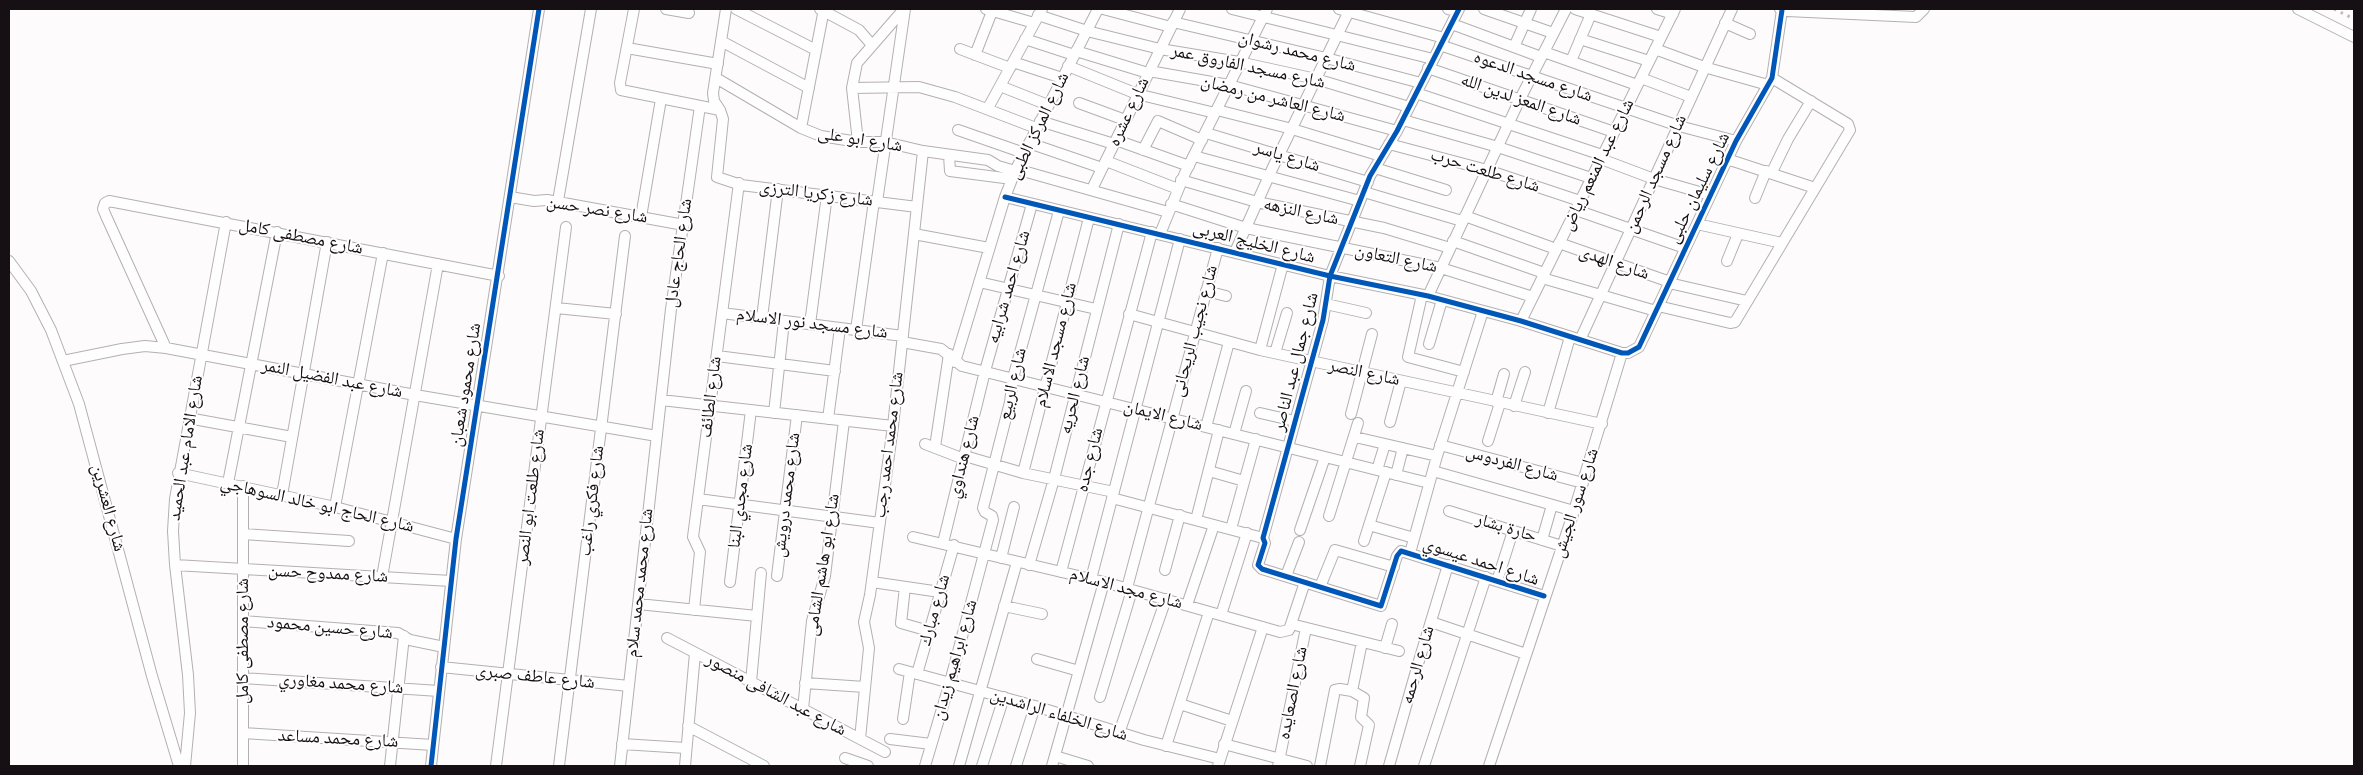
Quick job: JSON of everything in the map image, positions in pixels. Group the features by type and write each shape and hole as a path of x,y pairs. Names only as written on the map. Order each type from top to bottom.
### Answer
{"street":[{"name":"شارع محمود شعبان","path":"431,766 456,538 540,9"},
{"path":"558,201 591,9"},
{"path":"634,9 620,83 621,90 720,110"},
{"path":"666,9 689,13"},
{"path":"720,110 714,101 726,9"},
{"path":"736,9 816,50"},
{"path":"858,142 852,88 857,63 905,9"},
{"path":"856,330 905,9"},
{"name":"شارع المركز الطبى","path":"964,457 930,446 952,358 1014,173 1098,9"},
{"name":"شارع محمد رشوان","path":"1103,9 1326,58 1418,88 1509,124 1602,157 1654,179 1710,195"},
{"name":"شارع عشره","path":"1092,189 1180,9"},
{"name":"شارع المعز لدين الله","path":"1232,9 1265,12 1338,34 1431,64 1520,99 1614,132"},
{"path":"1484,9 1553,33"},
{"path":"1514,47 1531,9"},
{"path":"1464,372 1408,357 1425,296 1441,268 1520,99 1566,9"},
{"path":"1575,9 1660,37"},
{"path":"1657,9 1674,11"},
{"name":"شارع مسجد الرحمن","path":"1548,413 1575,338 1600,296 1732,9"},
{"path":"1781,9 1922,12"},
{"name":"شارع سليمان حلبى","path":"1622,353 1634,351 1639,347 1727,159 1770,82 1781,9"},
{"path":"2298,9 2354,37"},
{"path":"801,128 822,10 859,30 872,45"},
{"path":"975,55 990,10"},
{"name":"شارع مسجد الفاروق عمر","path":"990,10 1038,16 1087,31 1160,49 1239,62 1316,79 1409,107"},
{"name":"شارع نجيب الريحانى","path":"1235,252 1303,104 1338,34 1346,10"},
{"name":"شارع مسجد الدعوه","path":"1346,10 1442,41 1625,109 1678,126 1736,141"},
{"name":"شارع جمال عبد الناصر","path":"1286,576 1259,567 1259,561 1265,543 1263,538 1326,304 1330,276 1374,168 1403,120 1452,24 1455,10"},
{"name":"شارع عبد المنعم رياض","path":"1522,321 1674,11"},
{"name":"شارع جده","path":"1061,572 1129,314 1156,233 1265,12"},
{"path":"1571,61 1591,14"},
{"path":"988,108 1038,16"},
{"path":"1725,23 1750,34"},
{"path":"1452,24 1514,47 1571,61 1691,97"},
{"name":"شارع العاشر من رمضان","path":"1026,39 1148,72 1228,85 1397,131"},
{"path":"1580,39 1649,61"},
{"path":"721,41 809,88"},
{"path":"627,48 718,64"},
{"path":"960,49 975,55 1062,78"},
{"path":"1655,49 1704,67 1770,82 1811,101 1848,124 1850,130 1747,301"},
{"path":"1068,66 1137,94 1292,129 1381,156"},
{"name":"شارع ابو على","path":"716,78 801,128 836,139 858,142 885,142 923,151 988,160 1014,173"},
{"path":"1000,86 1048,105"},
{"path":"852,88 918,87 1038,124 1143,150 1188,166"},
{"path":"641,217 661,99"},
{"path":"1755,198 1811,101"},
{"path":"1078,103 1125,120"},
{"name":"شارع الحاج عادل","path":"661,400 670,310 700,106"},
{"name":"شارع زكريا الترزى","path":"720,110 723,119 717,177 739,183 778,189 917,206"},
{"path":"1403,120 1498,147 1591,178"},
{"name":"شارع ياسر","path":"1143,150 1158,121 1204,136 1280,154 1364,192"},
{"path":"958,130 1026,148"},
{"name":"شارع طلعت حرب","path":"1390,144 1487,170 1578,205 1631,230 1685,248"},
{"name":"شارع النزهه","path":"1026,148 1104,165 1179,185 1384,228 1452,245 1600,296 1657,309 1733,323 1737,320 1747,301"},
{"name":"شارع محمد احمد رجب","path":"860,739 869,640 864,622 872,582 893,426 923,151"},
{"path":"950,155 948,170 950,171 1014,173"},
{"name":"شارع الهدى","path":"1194,156 1269,177 1364,192 1558,246 1669,283 1747,301"},
{"path":"1727,159 1815,188"},
{"path":"1374,168 1446,190"},
{"name":"شارع التعاون","path":"1014,173 1092,189 1246,228 1441,268 1533,297"},
{"name":"شارع الطائف","path":"694,610 700,552 693,537 739,183"},
{"path":"762,318 778,189"},
{"path":"810,324 827,195"},
{"name":"شارع نصر حسن","path":"510,197 558,201 684,225"},
{"name":"شارع الخليج العربى","path":"1005,197 1330,276 1442,300 1522,321 1622,353"},
{"name":"شارع مصطفى كامل","path":"166,348 106,216 103,208 104,203 114,200 499,276"},
{"name":"شارع احمد شرابيه","path":"985,371 1032,204"},
{"name":"شارع الربيع","path":"985,554 993,520 992,516 985,512 983,508 1010,402 1013,378 1060,211"},
{"name":"شارع مسجد الاسلام","path":"1023,473 1089,218"},
{"name":"شارع الامام عبد الحميد","path":"186,766 190,713 188,674 173,531 178,473 226,222"},
{"name":"شارع الحريه","path":"1029,564 1054,479 1119,224"},
{"path":"1697,224 1782,243"},
{"name":"شارع طلعت ابو النصر","path":"496,766 566,227"},
{"path":"228,483 277,232"},
{"path":"914,234 990,248"},
{"path":"1727,261 1738,234"},
{"name":"شارع فكري راغب","path":"559,766 625,236"},
{"path":"1091,579 1180,239"},
{"path":"282,495 327,242"},
{"name":"شارع نجيب الريحانى","path":"1100,697 1130,589 1194,333 1218,248"},
{"path":"335,507 383,253"},
{"name":"شارع العشرين","path":"9,261 31,292 51,330 79,404 152,676 179,766"},
{"path":"382,577 438,264"},
{"path":"1260,350 1282,264"},
{"path":"979,282 1096,309"},
{"path":"1206,291 1226,296"},
{"path":"1430,344 1442,300"},
{"path":"1326,304 1366,313"},
{"path":"556,308 616,314"},
{"path":"1299,542 1286,576 1381,606 1399,553 1410,553 1440,445 1483,311"},
{"name":"شارع مسجد نور الاسلام","path":"722,313 856,330 902,339"},
{"path":"1275,353 1287,313"},
{"name":"شارع النصر","path":"1129,314 1260,350 1602,424"},
{"path":"774,413 784,321"},
{"path":"828,419 840,328"},
{"path":"1351,414 1372,334"},
{"name":"شارع الايمان","path":"902,339 941,349 952,358 985,371 1429,483"},
{"path":"1206,427 1229,342"},
{"name":"شارع عبد الفضيل النمر","path":"63,361 145,346 166,348 304,372 414,395 542,418 657,436"},
{"name":"شارع سور الجيش","path":"1489,766 1544,596 1574,511 1602,424 1622,353"},
{"path":"717,356 835,371"},
{"name":"شارع هنداوي","path":"943,543 985,371"},
{"path":"1514,406 1525,372"},
{"path":"1488,441 1504,374"},
{"path":"1390,422 1400,381"},
{"path":"1234,434 1246,391"},
{"path":"661,400 893,426"},
{"name":"شارع محمد محمد سلام","path":"620,766 661,400"},
{"name":"شارع مجدي البنا","path":"730,582 751,410"},
{"path":"1260,413 1295,421"},
{"name":"شارع محمد درويش","path":"777,576 797,415"},
{"path":"188,418 292,437"},
{"name":"شارع ابو هاشم الشامى","path":"803,708 812,621 823,587 844,421"},
{"path":"1329,516 1358,423"},
{"path":"1196,520 1219,430"},
{"path":"1355,437 1437,456"},
{"path":"1231,529 1256,439"},
{"path":"1385,444 1386,472"},
{"name":"شارع الفردوس","path":"1440,445 1583,483"},
{"path":"1364,541 1386,472 1403,448"},
{"path":"964,457 1023,473 1084,486 1149,507 1263,538"},
{"path":"1300,530 1325,457"},
{"path":"1209,471 1244,481"},
{"path":"1433,471 1574,511"},
{"name":"شارع الحاج ابو خالد السوهاجي","path":"178,473 335,507 456,538"},
{"name":"شارع مصطفى كامل","path":"243,486 243,766"},
{"path":"698,499 880,523"},
{"path":"1542,540 1552,505"},
{"path":"1001,558 1014,507"},
{"name":"حارة بشار","path":"1449,511 1562,546"},
{"path":"1165,570 1180,516"},
{"path":"1187,605 1214,524"},
{"path":"1369,525 1414,538"},
{"path":"1497,581 1513,530"},
{"path":"1221,615 1247,533"},
{"path":"243,534 349,541"},
{"name":"شارع مجد الاسلام","path":"913,537 954,545 1104,582 1284,633 1289,630 1291,624"},
{"name":"شارع مبارك","path":"903,719 914,673 930,631 954,545"},
{"path":"1320,587 1335,550 1394,567"},
{"name":"شارع احمد عيسوي","path":"1410,553 1544,596"},
{"name":"شارع ابراهيم زيدان","path":"925,766 985,554"},
{"path":"959,766 1018,562"},
{"name":"شارع ممدوح حسن","path":"175,564 451,581"},
{"name":"شارع الرحمه","path":"1390,766 1448,565"},
{"path":"751,682 761,572"},
{"path":"1424,766 1486,577"},
{"path":"872,582 940,592"},
{"path":"1052,766 1104,582"},
{"path":"1305,582 1291,624 1399,651"},
{"path":"905,587 901,623 930,631"},
{"path":"1119,733 1166,599"},
{"path":"638,604 757,616"},
{"path":"1004,606 1042,614"},
{"path":"1166,746 1209,612"},
{"name":"شارع حسين محمود","path":"243,621 398,633 410,640 444,647"},
{"path":"1431,622 1526,654"},
{"path":"1385,648 1392,624"},
{"path":"1219,762 1263,627"},
{"name":"شارع الصعايده","path":"1279,762 1306,628"},
{"path":"390,766 404,636"},
{"name":"شارع عبد الشافى منصور","path":"667,638 886,752"},
{"path":"1352,691 1362,642"},
{"path":"684,766 696,652"},
{"path":"1037,659 1079,670"},
{"name":"شارع عاطف صبرى","path":"441,667 629,686"},
{"name":"شارع الخلفاء الراشدين","path":"899,670 980,690 1219,762"},
{"name":"شارع محمد مغاوري","path":"243,678 439,691"},
{"path":"806,683 865,687"},
{"path":"1320,766 1335,690 1340,689 1352,691 1364,698 1361,717 1370,724 1360,766"},
{"path":"982,766 1004,697"},
{"path":"1180,704 1232,722"},
{"path":"1016,766 1035,706"},
{"path":"688,726 764,766"},
{"name":"شارع محمد مساعد","path":"243,733 433,744"},
{"path":"890,739 931,744"},
{"path":"622,744 686,748"},
{"path":"1224,744 1279,762 1307,766"},
{"path":"1055,756 1088,766"},
{"path":"845,758 868,766"}],"railway":[{"path":"2334,9 2354,19"}],"cycle path":[{"path":"431,766 456,539 539,9"},
{"path":"1459,9 1397,131 1370,176 1330,276 1323,320 1263,538 1265,543 1258,565 1262,569 1381,606 1397,556 1401,551 1544,596"},
{"path":"1005,197 1330,276 1428,296 1521,321 1622,353 1628,353 1639,347 1736,141 1772,78 1782,10"}]}
